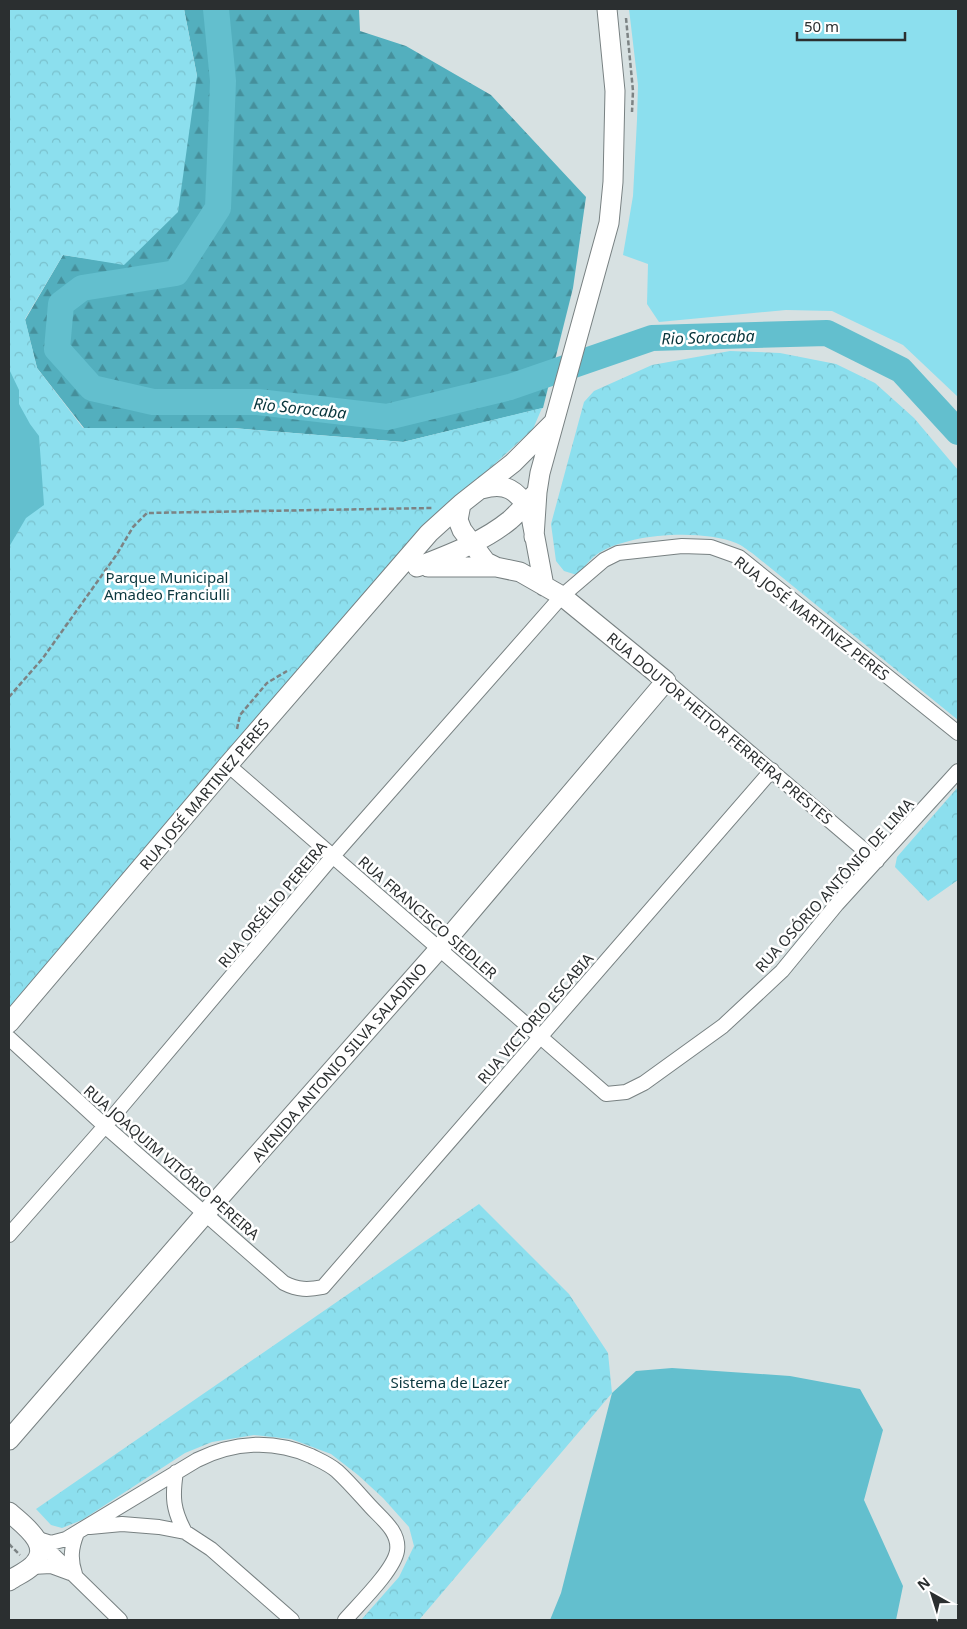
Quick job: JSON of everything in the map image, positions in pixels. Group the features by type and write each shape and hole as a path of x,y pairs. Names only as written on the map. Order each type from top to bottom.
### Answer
{"main road":[{"path":"544,586 534,537 531,498 609,222 613,182 615,92 607,9"},
{"name":"RUA JOSÉ MARTINEZ PERES","path":"9,1023 228,765 409,567 429,533 461,504 513,463 554,418"},
{"path":"482,489 502,486 531,498"},
{"name":"RUA JOSÉ MARTINEZ PERES","path":"409,567 471,545 511,519 531,498"},
{"path":"461,504 458,520 462,530 471,545 486,562 496,567"},
{"path":"409,567 496,567 520,572 562,596"},
{"name":"RUA DOUTOR HEITOR FERREIRA PRESTES","path":"562,596 666,681"},
{"name":"AVENIDA ANTONIO SILVA SALADINO","path":"9,1440 439,949 666,681"},
{"path":"9,1512 38,1539 40,1550 38,1558 32,1566 9,1581"}],"street":[{"name":"RUA JOSÉ MARTINEZ PERES","path":"562,596 604,560 618,553 682,546 711,547 739,558 958,733"},
{"name":"RUA ORSÉLIO PEREIRA","path":"9,1236 105,1126 333,856 562,596"},
{"name":"RUA DOUTOR HEITOR FERREIRA PRESTES","path":"666,681 877,861"},
{"name":"RUA FRANCISCO SIEDLER","path":"228,765 606,1094"},
{"name":"RUA VICTORIO ESCABIA","path":"322,1287 772,770"},
{"name":"RUA OSÓRIO ANTÔNIO DE LIMA","path":"606,1094 626,1092 644,1082 723,1026 782,971 837,904 958,771"},
{"name":"RUA JOAQUIM VITÓRIO PEREIRA","path":"9,1038 105,1126 284,1283 294,1288 306,1290 322,1287"},
{"path":"38,1539 58,1542 82,1530 197,1460 222,1449 269,1444 295,1449 336,1470 392,1530 397,1542 397,1552 391,1566 345,1620"},
{"path":"176,1472 173,1502 185,1532"},
{"path":"75,1575 71,1562 72,1546 82,1530 122,1524 159,1527 185,1532 211,1549 292,1620"},
{"path":"38,1539 120,1620"},
{"path":"32,1566 51,1566 75,1575"}],"path":[{"path":"9,697 43,658 133,527 147,513 438,508"}],"green space":[{"name":"Parque Municipal Amadeo Franciulli","path":"9,9 184,9 197,76 178,212 124,265 63,255 25,319 37,368 83,428 233,428 403,442 542,408 533,429 421,531 9,1012"},
{"path":"184,9 359,9 360,31 406,46 491,95 586,197 573,288 543,408 403,442 233,428 84,428 37,368 25,320 63,255 124,264 197,76"},
{"path":"629,9 958,9 958,397 903,345 832,311 786,310 659,322 647,304 648,264 623,255 633,196 638,85"},
{"path":"730,351 780,353 836,364 875,383 914,418 958,470 958,720 752,553 736,543 704,536 684,535 645,538 626,542 596,555 577,575 564,571 556,561 551,524 584,402 594,391 652,365"},
{"path":"958,787 958,880 928,901 895,867 897,857"},
{"name":"Sistema de Lazer","path":"479,1204 569,1294 608,1353 612,1393 419,1620 361,1620 399,1577 414,1546 409,1527 383,1498 331,1454 291,1439 254,1435 212,1442 185,1453 82,1520 62,1528 51,1525 36,1509"}],"shaded area":[{"path":"9,369 19,390 19,404 39,436 44,505 26,518 9,547"},
{"path":"672,1368 790,1376 860,1389 883,1430 864,1500 903,1586 896,1620 550,1620 561,1593 612,1393 636,1371"}],"waterway":[{"name":"Rio Sorocaba","path":"216,9 223,81 218,208 176,273 82,288 61,304 57,349 92,388 153,402 258,402 387,417 510,387 652,338 827,333 901,370 958,432"}]}
